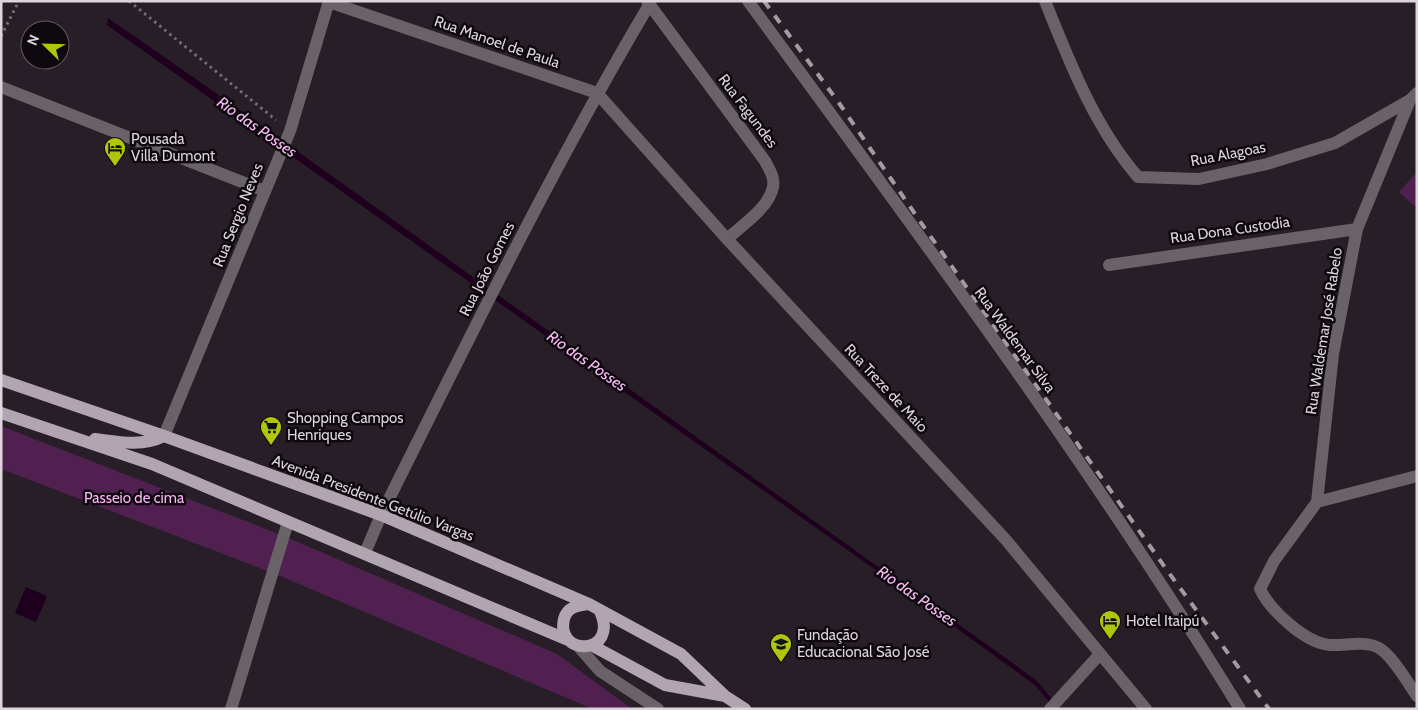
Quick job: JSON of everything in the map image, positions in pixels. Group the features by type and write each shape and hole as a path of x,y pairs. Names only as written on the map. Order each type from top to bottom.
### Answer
{"main road":[{"name":"Avenida Presidente Getúlio Vargas","path":"1,380 164,436 381,515 589,604"},
{"path":"1,414 152,464 365,553 568,640 579,647 593,646 665,685 725,696"},
{"path":"34,424 94,439 131,444 150,443 164,436"},
{"path":"568,640 562,628 565,614 575,606 589,604 681,654 725,696 745,709"},
{"path":"593,646 603,637 606,623 600,611"}],"street":[{"name":"Rua Waldemar Silva","path":"748,1 1046,411 1181,613 1240,709"},
{"name":"Rua Alagoas","path":"1045,1 1090,105 1118,154 1138,177 1199,179 1267,164 1335,143 1413,97"},
{"name":"Rua Sergio Neves","path":"164,436 288,136 329,2"},
{"name":"Rua Manoel de Paula","path":"329,2 597,93"},
{"name":"Rua João Gomes","path":"365,553 381,515 504,271 597,93 648,3"},
{"name":"Rua Fagundes","path":"648,3 765,161 772,174 774,186 769,198 727,240"},
{"path":"1,87 265,191"},
{"name":"Rua Treze de Maio","path":"597,93 727,240 1006,540 1146,709"},
{"name":"Rua Waldemar José Rabelo","path":"1413,97 1357,229 1333,354 1317,502 1274,561 1260,589 1277,614 1302,633 1326,645 1365,644 1380,648 1417,696"},
{"name":"Rua Dona Custodia","path":"1109,265 1357,229"},
{"path":"1317,502 1417,476"},
{"path":"231,709 288,522"},
{"path":"579,647 600,672 658,709"},
{"path":"1050,709 1100,654"}],"path":[{"path":"1,36 20,1"},
{"path":"129,1 288,136"}],"green space":[{"path":"1417,172 1417,208 1399,192"},
{"name":"Passeio de cima","path":"1,426 284,536 557,654 632,709 593,709 273,573 1,469"}],"water":[{"name":"Rio das Posses","path":"108,18 213,91 1014,664 1037,681 1060,709 1055,709 1035,685 915,598 107,25"},
{"path":"26,587 47,596 36,622 15,613"}],"railway":[{"path":"764,1 839,103 926,230 1169,573 1269,709"}],"place":[{"name":"Pousada Villa Dumont","path":"115,167"},
{"name":"Shopping Campos Henriques","path":"271,446"},
{"name":"Hotel Itaipú","path":"1110,640"},
{"name":"Fundação Educacional São José","path":"781,663"}]}
